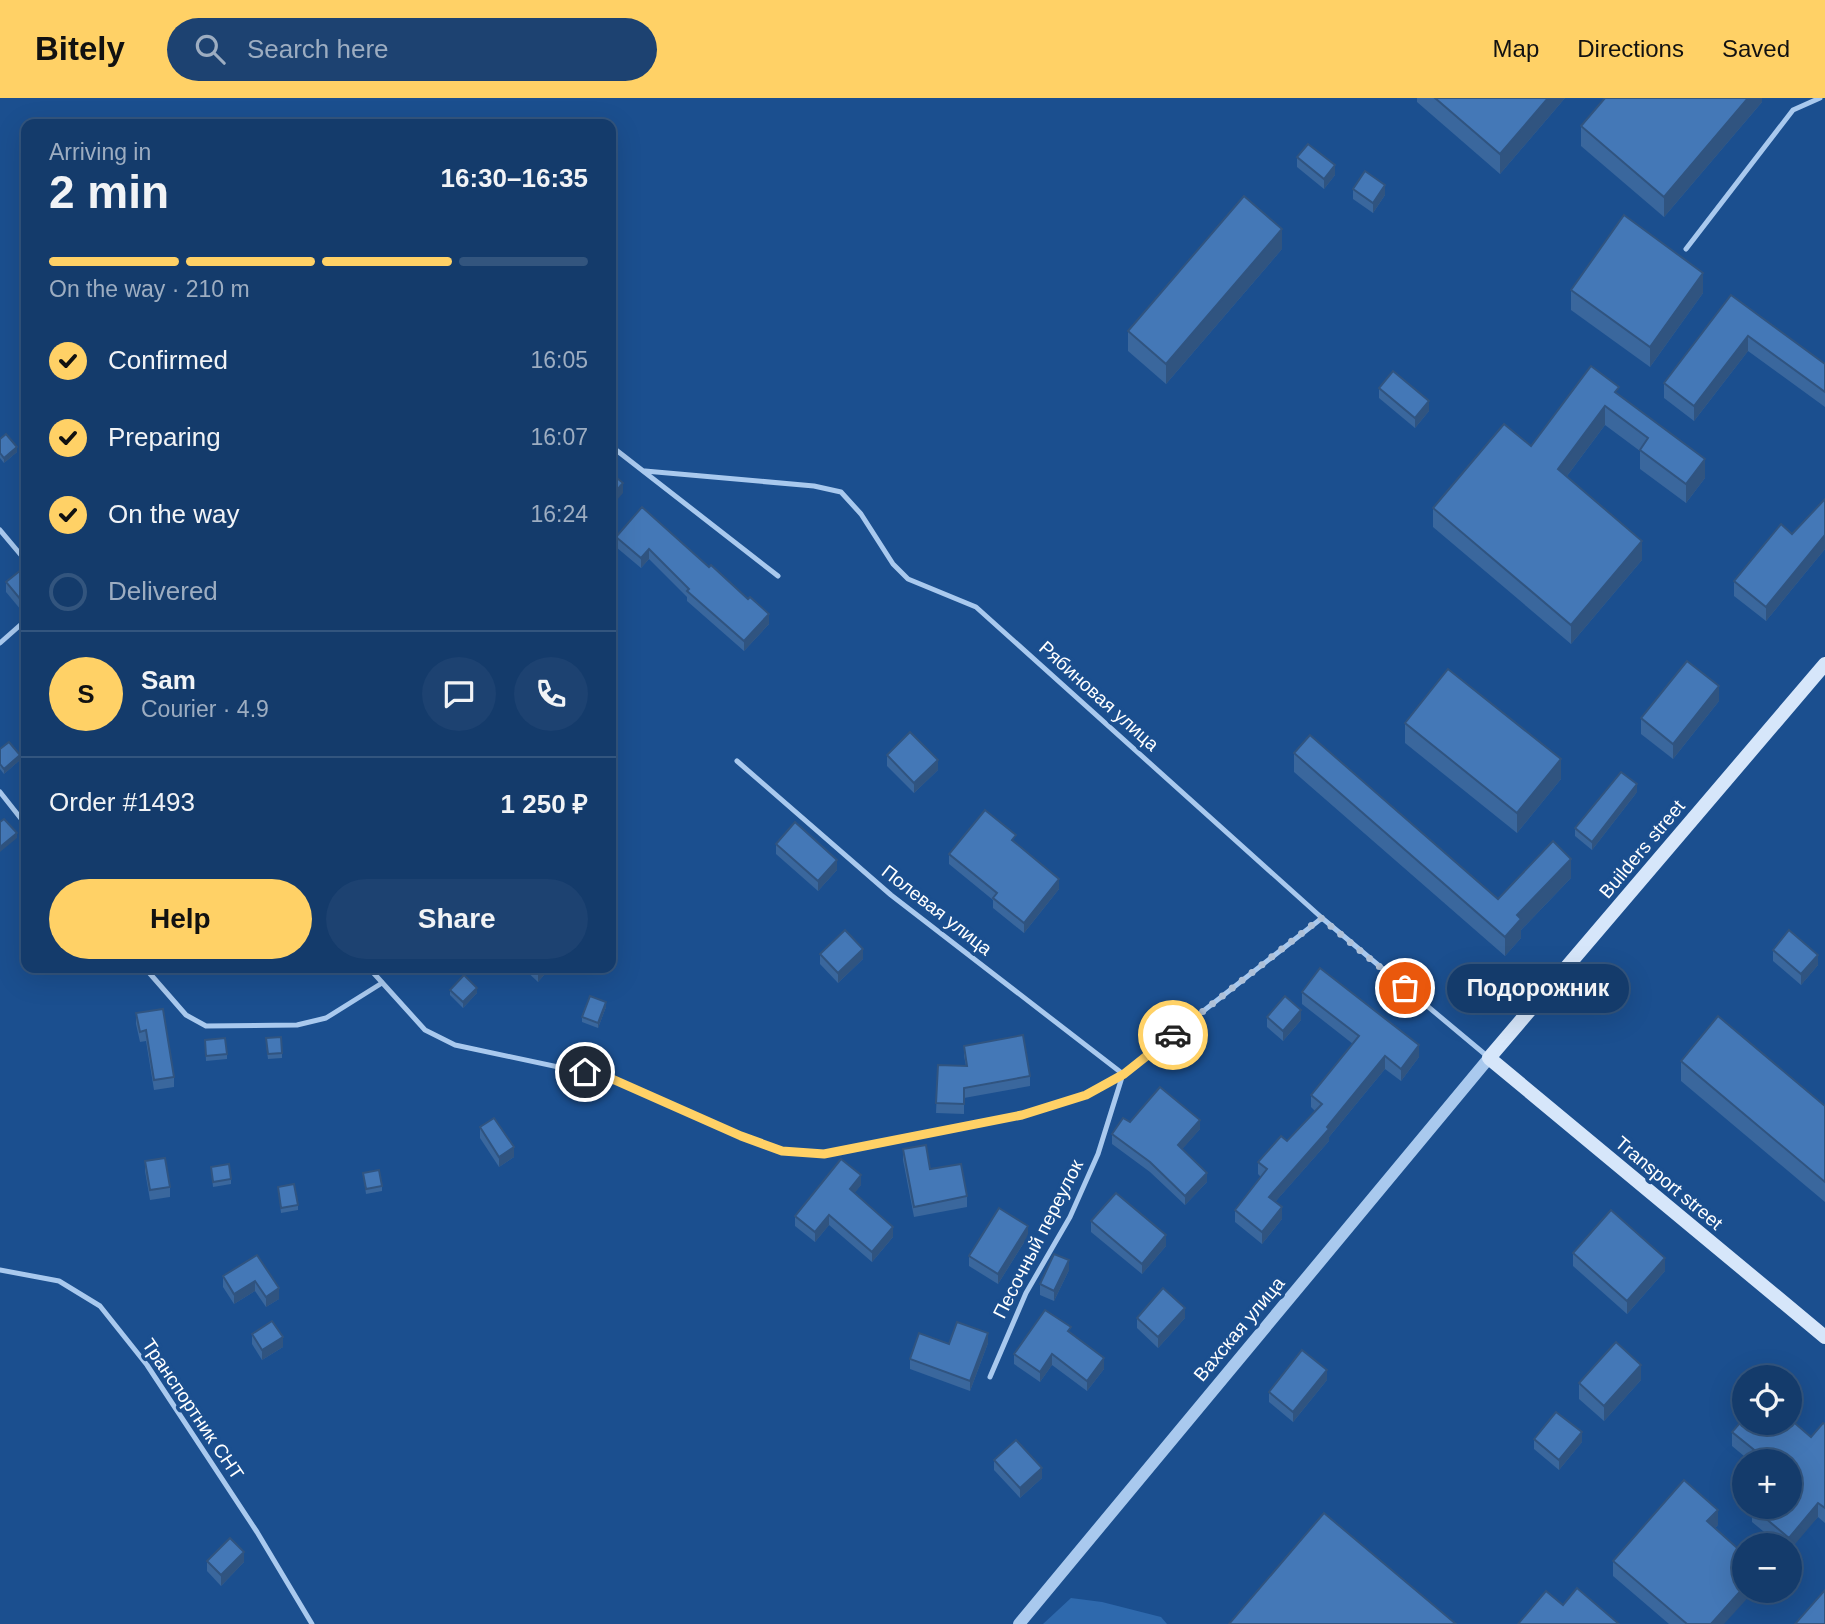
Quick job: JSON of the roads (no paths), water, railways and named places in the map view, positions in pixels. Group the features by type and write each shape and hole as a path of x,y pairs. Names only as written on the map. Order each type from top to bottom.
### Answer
{"main road":[{"name":"Builders street","path":"1489,1058 1825,664"},
{"name":"Transport street","path":"1489,1058 1825,1337"}],"street":[{"name":"Вахская улица","path":"1019,1624 1489,1058"}],"lane":[{"path":"1686,249 1793,110 1819,98"},
{"path":"616,450 778,576"},
{"name":"Рябиновая улица","path":"645,471 814,486 841,492 860,514 893,564 908,579 976,607 1321,918 1489,1058"},
{"path":"0,530 21,555"},
{"path":"0,643 21,624"},
{"name":"Полевая улица","path":"737,761 891,895 1124,1074"},
{"path":"0,792 21,819"},
{"path":"373,973 425,1030 455,1045 610,1078 741,1136 782,1151 824,1154 1022,1115 1086,1095 1124,1074 1321,918"},
{"path":"149,973 186,1015 206,1026 297,1025 326,1017 382,983"},
{"name":"Песочный переулок","path":"990,1377 1026,1293 1070,1217 1098,1154 1124,1074"},
{"name":"Транспортник СНТ","path":"0,1269 59,1281 100,1306 147,1365 257,1532 312,1624"}],"place":[{"name":"Подорожник","path":"1405,988"}]}
